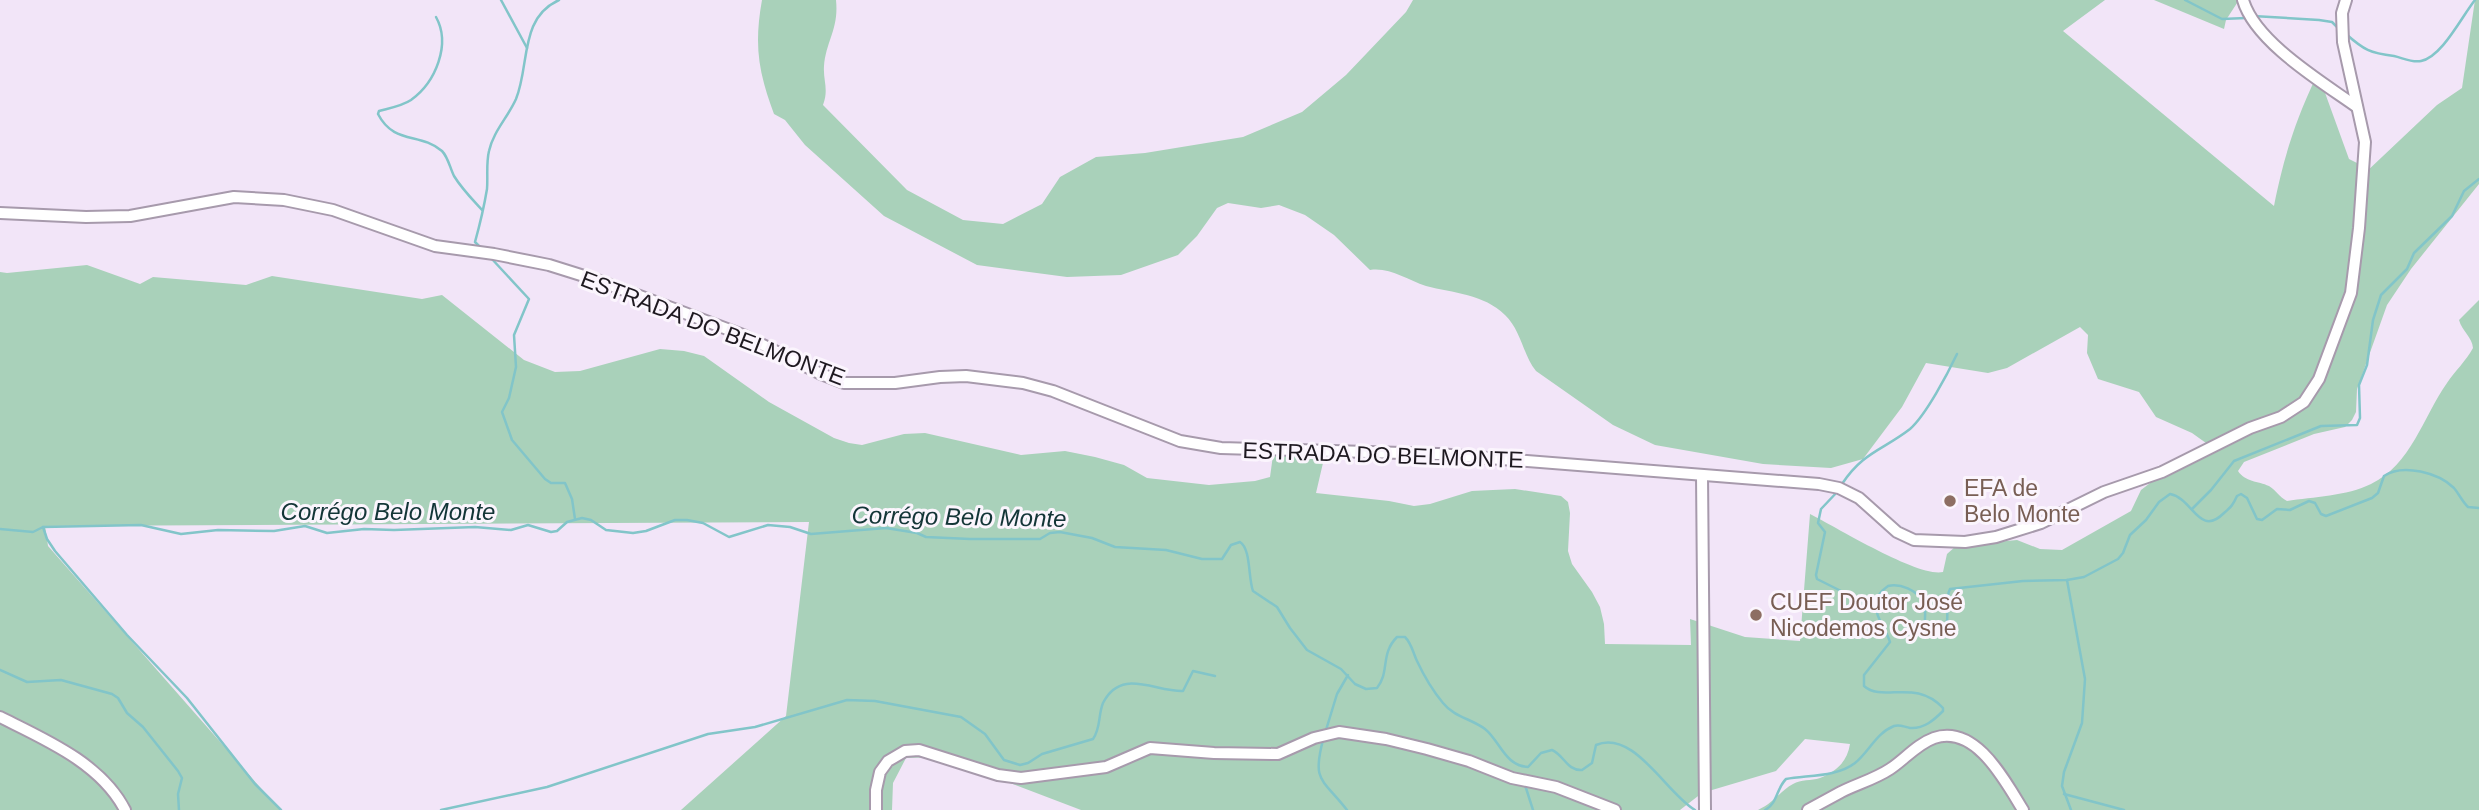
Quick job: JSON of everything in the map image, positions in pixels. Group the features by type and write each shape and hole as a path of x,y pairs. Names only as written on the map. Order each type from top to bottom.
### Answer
{"street":[{"path":"2243,0 2247,13 2260,30 2357,107"},
{"name":"ESTRADA DO BELMONTE","path":"0,214 86,218 130,216 234,197 284,200 332,210 435,246 549,265 600,281 743,335 844,383 895,383 966,376 1023,383 1053,391 1180,441 1222,448 1438,454 1801,482 1839,488 1859,498 1905,537 1927,542 1965,542 1996,537 2041,523 2104,492 2162,472 2249,428 2281,418 2304,402 2312,392 2324,367 2353,282 2365,142 2343,42 2342,13 2346,0"},
{"path":"1702,475 1705,810"},
{"path":"0,717 92,770 109,786 125,810"},
{"path":"876,810 880,772 888,761 905,751 919,750 998,775 1021,778 1105,766 1150,748 1278,754 1327,733 1339,732 1427,749 1469,761 1512,778 1556,787 1615,810"},
{"path":"1808,810 1884,773 1933,738 1948,736 1972,745 1985,755 2009,786 2023,810"}],"green space":[{"path":"762,0 836,0 836,19 824,66 826,90 823,105 907,190 963,220 1003,224 1042,204 1060,177 1096,157 1145,153 1243,137 1302,112 1346,75 1406,12 1413,0 2105,0 2063,31 2274,206 2291,140 2316,77 2320,79 2349,159 2357,163 2364,174 2437,105 2462,88 2475,0 2479,0 2479,184 2411,269 2387,305 2357,389 2356,412 2352,420 2345,427 2314,434 2244,462 2238,471 2248,479 2274,489 2287,501 2351,491 2385,476 2406,453 2438,396 2473,348 2459,320 2479,300 2479,810 1758,810 1793,784 1820,778 1836,769 1844,761 1850,744 1805,739 1776,771 1702,793 1680,810 1081,810 942,757 906,758 893,783 892,810 681,810 786,716 809,522 45,526 48,546 280,810 0,810 0,272 87,265 140,284 153,277 246,285 272,276 422,299 442,295 524,360 555,372 580,371 660,349 684,351 704,356 769,402 834,438 862,445 904,434 925,433 1021,455 1065,451 1124,465 1147,478 1209,485 1270,477 1274,448 1326,450 1316,493 1414,506 1472,491 1515,489 1561,496 1568,502 1570,513 1568,551 1572,564 1600,607 1605,644 1691,645 1690,619 1745,637 1800,641 1810,514 1897,560 1931,572 1943,572 1947,554 1956,546 2017,540 2040,549 2062,550 2131,511 2141,490 2206,443 2192,433 2156,417 2139,392 2098,379 2087,353 2088,335 2080,327 2007,368 1988,373 1926,363 1902,407 1863,459 1831,468 1763,464 1655,445 1613,425 1536,371 1515,328 1497,308 1478,298 1426,286 1391,272 1370,270 1334,235 1305,215 1279,205 1261,208 1228,203 1217,208 1197,236 1178,255 1121,275 1067,277 977,265 884,216 805,145 785,120 774,114 759,58 758,31"},
{"path":"2154,0 2239,0 2226,20 2224,29"}],"waterway":[{"path":"501,0 527,48"},
{"path":"481,248 475,242 487,189 491,144 516,99 528,44 537,18 559,0"},
{"path":"2185,0 2222,19 2246,18"},
{"path":"2346,34 2373,52 2421,61 2429,58 2444,44 2475,0"},
{"path":"2253,16 2319,20 2332,22 2338,28"},
{"path":"436,17 442,39 434,73 411,100 379,111 378,114 392,130 434,145 442,151 457,181 482,210"},
{"path":"2192,509 2234,461 2321,426 2357,425 2360,418 2359,385 2367,365 2373,320 2381,295 2407,269 2414,253 2452,216 2464,191 2479,179"},
{"path":"491,258 529,299 514,335 516,367 509,398 502,412 512,440 545,479 551,483 565,483 572,499 575,519"},
{"path":"1842,484 1866,458 1916,423 1957,354"},
{"name":"Corrégo Belo Monte","path":"1765,810 1772,804 1786,779 1848,768 1888,729 1898,725 1920,727 1943,711 1932,699 1922,694 1872,691 1864,686 1864,675 1890,642 1876,607 1876,600 1888,586 1903,587 1917,594 1925,607 1925,626 1938,636 1946,626 1950,589 2084,577 2118,559 2130,535 2146,520 2159,502 2170,494 2178,497 2202,519 2208,521 2215,520 2224,513 2241,494 2247,498 2257,519 2262,520 2277,509 2290,510 2309,501 2315,503 2321,514 2326,516 2372,498 2378,493 2384,476 2392,472 2411,470 2439,478 2454,488 2468,507 2479,508"},
{"path":"1839,490 1821,509 1818,523 1825,532 1817,579 1877,609"},
{"name":"Corrégo Belo Monte","path":"0,529 33,532 43,527 141,525 181,534 218,530 274,531 305,526 327,533 364,529 475,527 511,530 528,525 551,532 557,531 567,522 582,518 591,520 606,530 633,533 675,520 687,520 703,523 729,537 768,525 790,527 811,534 886,528 926,537 970,539 1040,539 1050,533 1060,532 1092,538 1115,547 1166,550 1202,559 1222,559 1231,545 1240,542 1248,557 1253,591 1277,607 1307,650 1341,669 1355,684 1366,689 1377,688 1392,643 1397,637 1405,637 1426,678 1443,703 1452,712 1485,729 1508,758 1520,766 1528,767 1541,753 1552,750 1573,768 1582,770 1592,763 1596,745 1610,743 1623,746 1649,765 1695,810"},
{"path":"43,527 55,551 127,635 187,698 255,784 281,810"},
{"path":"2067,580 2085,679 2082,723 2064,772 2062,786 2071,810"},
{"path":"0,670 27,682 61,680 118,698 127,713 143,727 182,778 178,794 179,810"},
{"path":"441,810 547,787 708,734 755,727 847,700 875,701 961,717 985,734 1004,760 1020,765 1042,754 1093,739 1103,703 1110,692 1119,686 1139,684 1183,691 1193,671 1215,676"},
{"path":"1326,730 1337,694 1348,675"},
{"path":"1323,740 1319,764 1321,779 1347,810"},
{"path":"1525,785 1533,810"},
{"path":"2064,794 2124,810"}],"place":[{"name":"EFA de Belo Monte","path":"1950,501"},
{"name":"CUEF Doutor José Nicodemos Cysne","path":"1756,615"}]}
